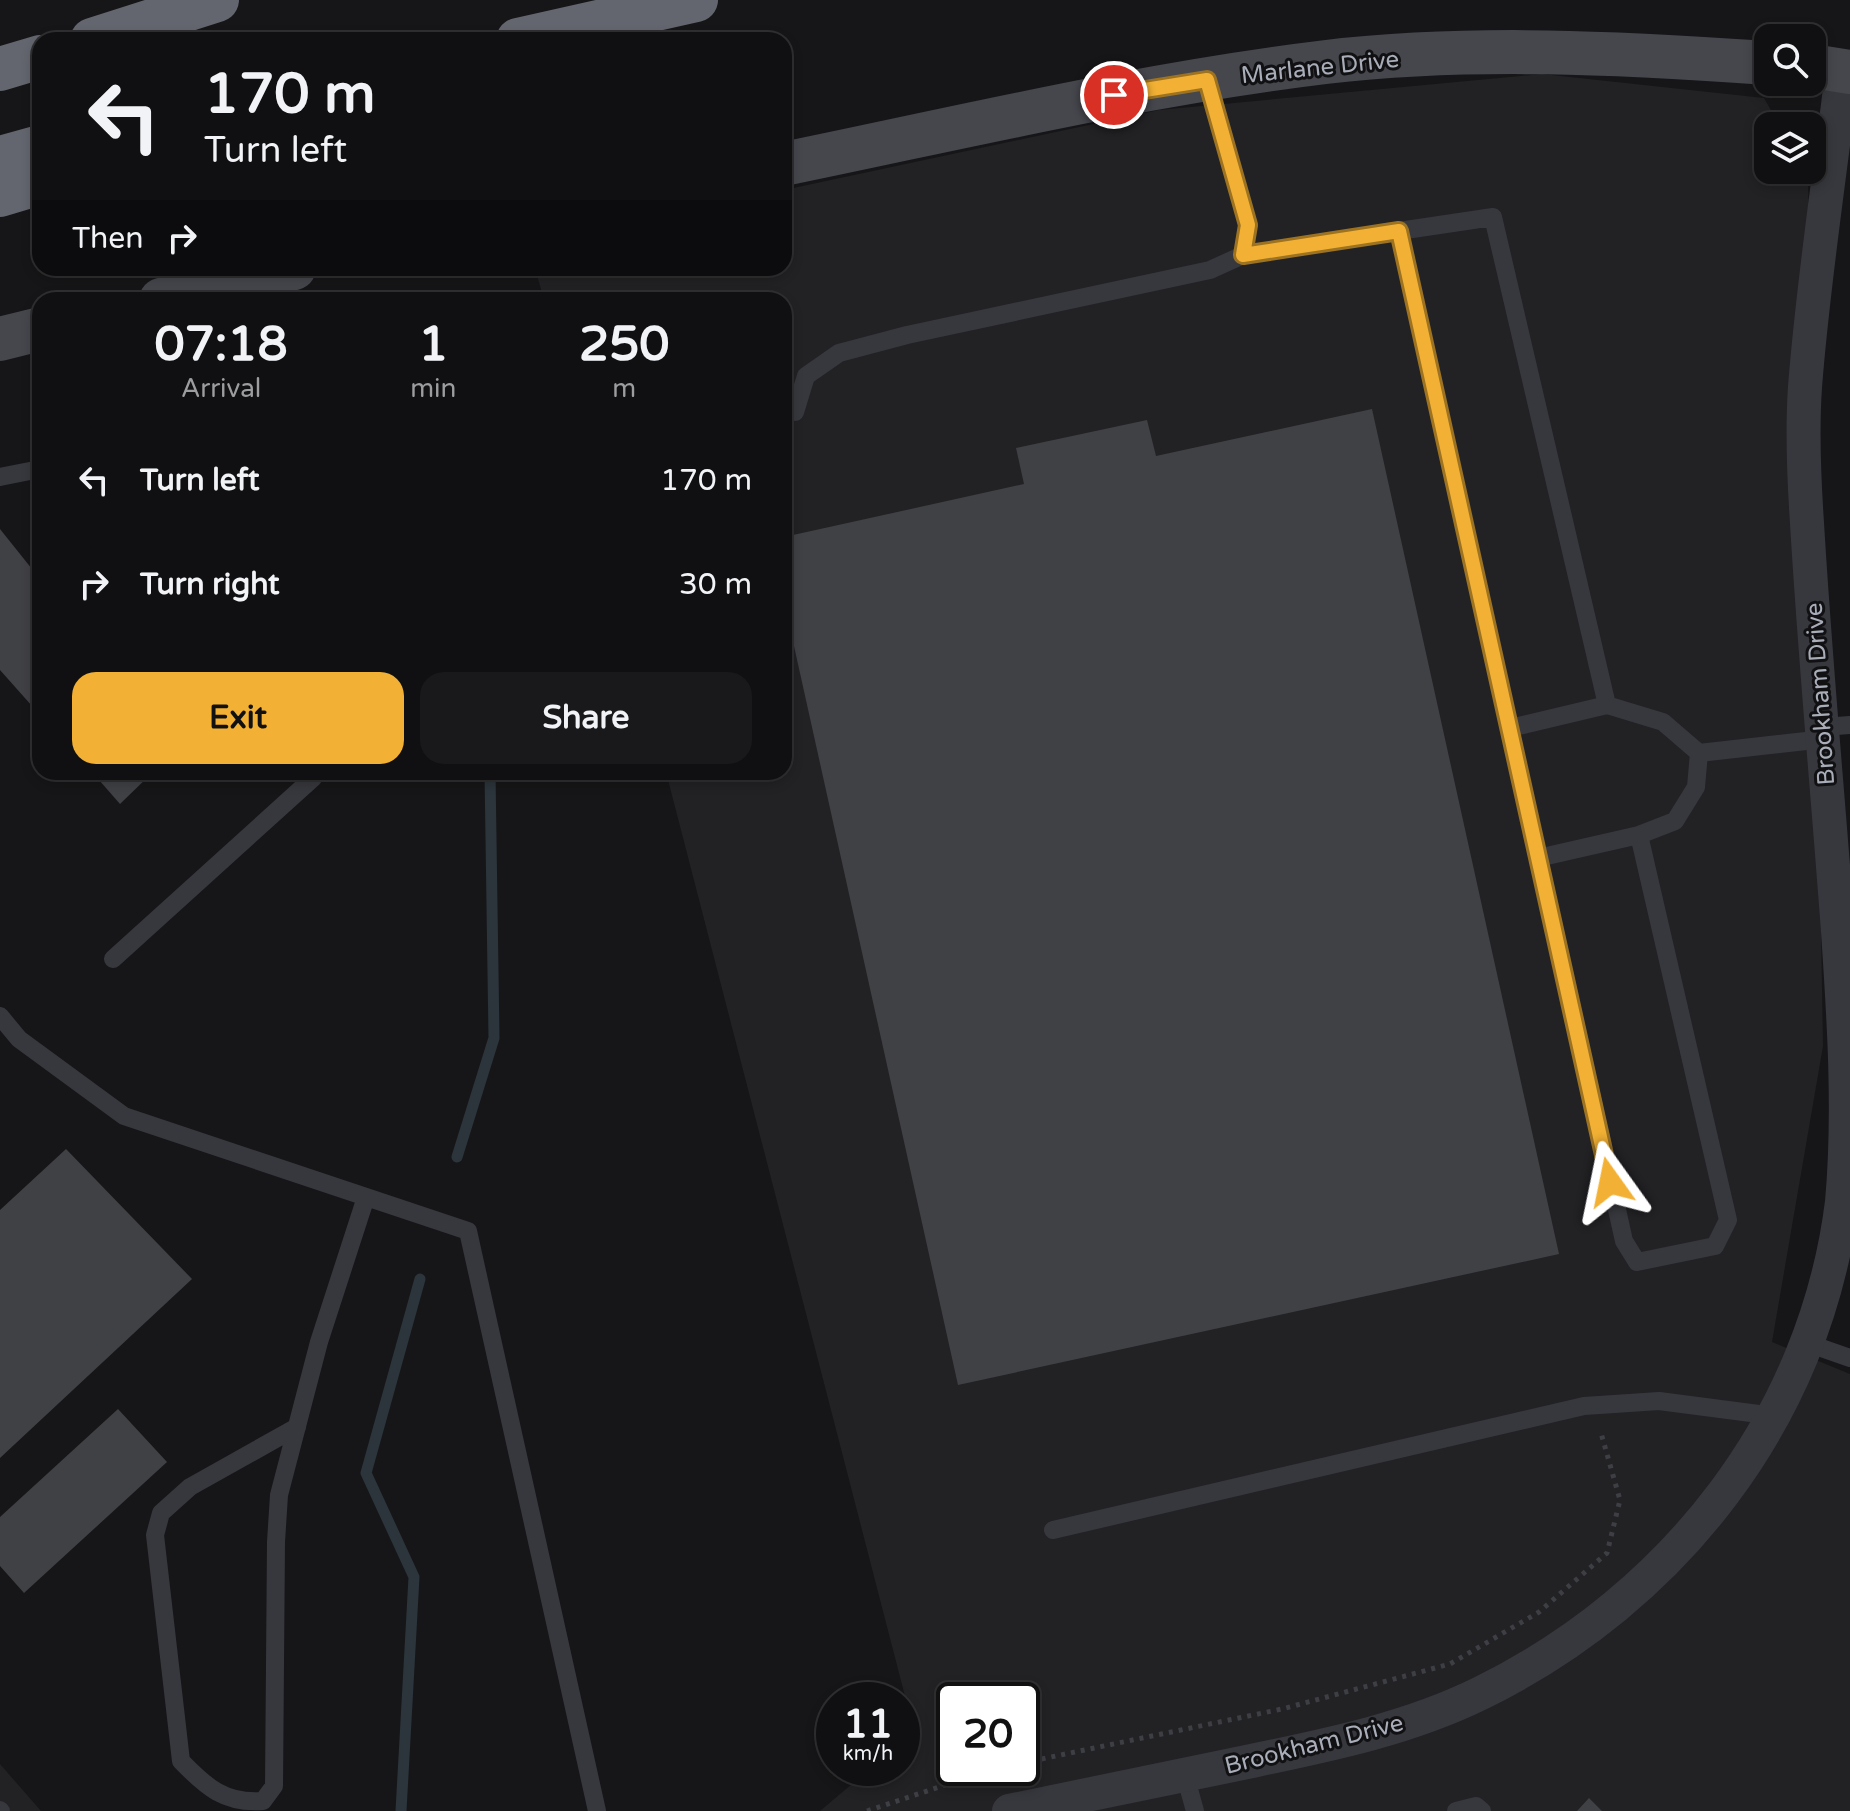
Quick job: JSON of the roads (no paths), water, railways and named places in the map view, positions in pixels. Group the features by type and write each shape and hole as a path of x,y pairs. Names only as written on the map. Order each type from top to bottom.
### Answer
{"highway":[{"path":"117,32 217,0"},
{"path":"554,32 696,0"},
{"path":"0,69 32,59"},
{"path":"0,158 32,149"},
{"path":"0,195 32,185"}],"street":[{"name":"Marlane Drive","path":"792,162 1114,95 1327,62 1452,54 1631,54 1754,62"},
{"name":"Brookham Drive","path":"1009,1811 1351,1740 1425,1717 1476,1695 1574,1640 1623,1602 1669,1559 1738,1473 1774,1416 1807,1343 1831,1269 1843,1200 1848,1127 1844,940 1832,730 1807,520 1805,392 1835,70"},
{"path":"194,292 261,276"},
{"path":"0,339 32,331"}],"lane":[{"path":"1207,80 1248,225 1243,255"},
{"path":"795,412 806,376 839,353 907,335 1210,270 1243,255 1493,217 1607,705"},
{"path":"1399,231 1624,1241 1637,1262 1715,1246 1728,1220 1639,835"},
{"path":"0,477 32,471"},
{"path":"1510,728 1607,705 1663,722 1699,753"},
{"path":"1699,753 1832,730"},
{"path":"1538,858 1639,835 1675,821 1696,787 1699,753"},
{"path":"113,959 311,780"},
{"path":"0,1016 19,1039 124,1116 468,1231 597,1811"},
{"path":"297,1427 190,1487 161,1513 155,1535 181,1761 205,1786 243,1803 263,1801 274,1786 279,1495 297,1427 319,1342 366,1197"},
{"path":"1807,1343 1850,1358"},
{"path":"1053,1530 1594,1405 1659,1401 1774,1416"},
{"path":"1185,1775 1195,1811"},
{"path":"1456,1811 1476,1806 1482,1811"}],"waterway":[{"path":"457,1157 494,1038 490,780"},
{"path":"401,1811 414,1577 366,1473 420,1279"}]}
